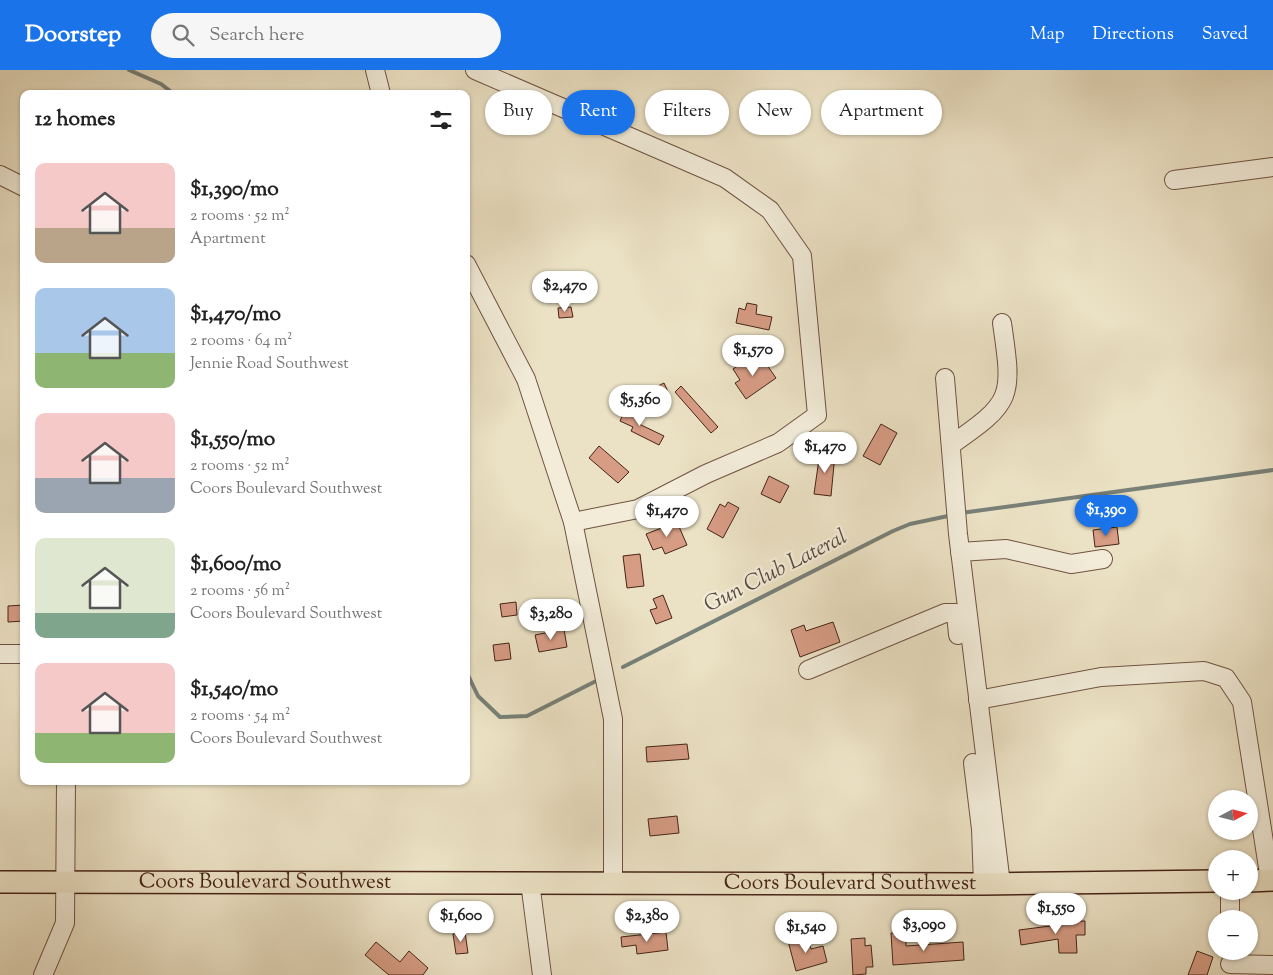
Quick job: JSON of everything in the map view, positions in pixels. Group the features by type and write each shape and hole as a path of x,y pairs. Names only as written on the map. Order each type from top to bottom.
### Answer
{"main road":[{"name":"Coors Boulevard Southwest","path":"0,882 992,884 1208,881"}],"street":[{"path":"375,70 380,90"},
{"path":"475,70 725,178 770,210 802,256 817,415 778,444 706,474 638,509 573,522"},
{"path":"1174,180 1273,167"},
{"path":"0,175 20,185"},
{"path":"470,272 526,379 573,522 613,719 613,883"},
{"path":"951,445 986,420 1002,403 1009,383 1002,324"},
{"path":"945,378 960,552 978,700 992,884"},
{"path":"960,552 1006,549 1071,564 1103,559"},
{"path":"808,670 945,613 956,613 981,829 992,884"},
{"path":"0,654 20,654"},
{"path":"978,700 1101,677 1204,671 1216,673 1226,678 1242,702 1264,881"},
{"path":"42,975 65,923 66,785"},
{"path":"530,882 542,975"},
{"path":"1230,963 1273,965"}],"building":[{"path":"747,303 757,305 756,314 772,317 769,330 736,323 739,308 745,310"},
{"path":"571,307 573,317 559,318 558,308"},
{"path":"750,357 754,364 762,358 776,378 746,399 735,383 740,380 733,369"},
{"path":"664,383 669,394 661,398 656,387"},
{"path":"681,386 718,427 711,433 675,392"},
{"path":"626,408 643,415 639,424 664,436 659,445 631,431 633,427 620,421"},
{"path":"881,424 897,433 880,465 863,456"},
{"path":"599,446 629,472 618,483 589,458"},
{"path":"820,452 835,454 831,496 814,494"},
{"path":"769,476 789,486 780,503 761,494"},
{"path":"728,502 739,508 723,538 707,529 720,504 725,507"},
{"path":"677,522 687,545 665,554 662,547 653,550 646,534"},
{"path":"1117,527 1119,544 1095,547 1093,530"},
{"path":"640,554 644,586 627,588 623,556"},
{"path":"663,595 672,618 656,624 650,610 657,608 653,599"},
{"path":"516,602 517,615 502,617 500,604"},
{"path":"20,605 20,621 8,622 8,606"},
{"path":"833,622 840,642 800,657 791,630 804,625 806,631"},
{"path":"564,629 567,647 539,652 535,635"},
{"path":"509,643 511,659 495,661 493,645"},
{"path":"687,744 689,759 647,762 646,747"},
{"path":"677,816 679,833 650,836 648,819"},
{"path":"1058,921 1085,921 1085,935 1076,935 1077,953 1059,953 1058,939 1021,945 1019,930 1058,925"},
{"path":"465,932 468,953 456,954 453,934"},
{"path":"666,932 668,950 637,954 636,945 622,947 621,937"},
{"path":"891,933 906,933 906,946 963,942 964,960 893,965"},
{"path":"807,935 811,949 823,946 827,962 796,971 788,941"},
{"path":"865,938 865,946 871,945 873,967 866,967 866,974 853,975 851,939"},
{"path":"376,942 400,962 409,951 428,968 423,975 389,975 365,955"},
{"path":"1197,951 1208,955 1208,960 1212,960 1207,975 1188,975"}],"waterway":[{"name":"Gun Club Lateral","path":"129,70 161,84 169,90"},
{"name":"Gun Club Lateral","path":"961,513 1273,470"},
{"name":"Gun Club Lateral","path":"623,667 893,531 910,524 948,516"},
{"name":"Gun Club Lateral","path":"470,679 478,696 500,717 527,716 598,680"}]}
